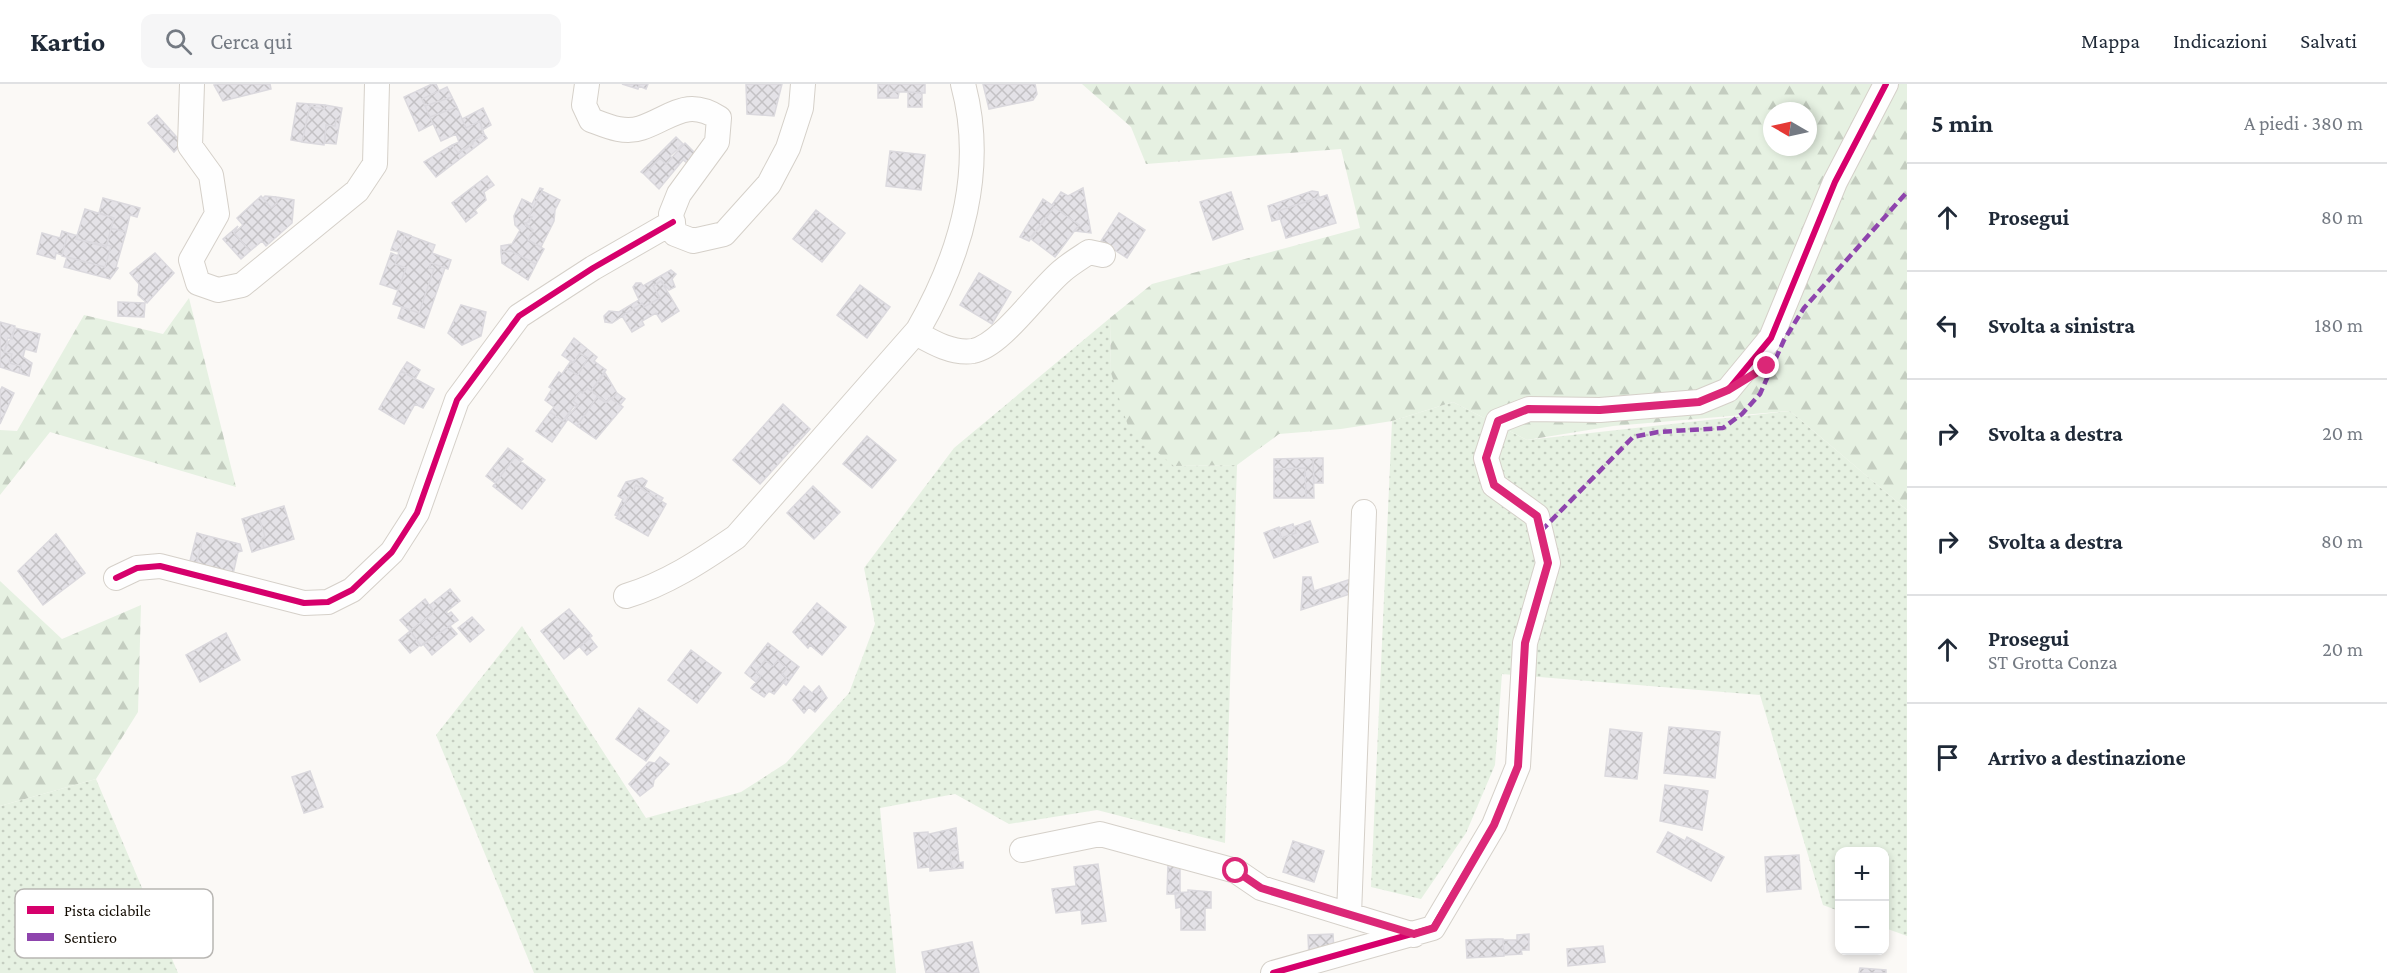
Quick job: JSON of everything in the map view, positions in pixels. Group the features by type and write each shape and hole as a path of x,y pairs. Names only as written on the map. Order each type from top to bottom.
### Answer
{"street":[{"path":"192,84 190,146 211,175 217,214 191,260 198,283 218,290 242,285 357,191 375,164 377,84"},
{"path":"587,84 584,105 591,120 617,130 640,129 686,108 708,111 719,118 717,142 679,194 671,214 675,234 693,242 724,234 769,184 788,148 801,108 803,84"},
{"path":"626,596 647,590 698,562 736,537 916,333 939,294 953,258 972,181 971,113 963,84"},
{"path":"1273,973 1434,928 1494,825 1518,766 1525,643 1548,563 1537,516 1494,485 1486,458 1498,421 1528,409 1600,410 1699,402 1728,390 1771,338 1835,182 1886,84"},
{"path":"116,578 137,568 160,566 304,603 328,602 352,590 392,552 417,513 457,400 519,316 593,268 673,222"},
{"path":"916,333 943,348 973,351 998,339 1032,299 1063,269 1089,252 1103,255"},
{"path":"1349,915 1364,512"},
{"path":"1022,849 1100,834 1236,871 1261,888 1414,934"}],"green space":[{"path":"1082,84 1907,84 1907,510 1790,411 1613,426 1527,440 1453,402 1392,421 1341,429 1279,434 1237,465 1174,466 1129,429 1111,373 1110,318 1152,284 1360,228 1341,149 1146,164 1131,127"},
{"path":"189,298 236,487 50,432 0,495 0,430 17,431 84,315 163,334"},
{"path":"1110,318 1111,373 1174,466 1237,465 1225,843 1097,810 1009,824 955,794 880,808 896,973 534,973 436,735 522,626 646,818 741,792 786,763 849,693 875,624 864,568 954,448"},
{"path":"1453,402 1527,440 1790,411 1907,510 1907,936 1889,929 1889,847 1835,847 1835,910 1823,905 1760,695 1502,674 1495,765 1466,833 1421,899 1371,887 1392,421"},
{"path":"0,581 62,639 141,605 138,712 96,779 0,806"},
{"path":"96,779 142,889 15,889 15,958 172,958 178,973 0,973 0,806"}],"building":[{"path":"270,84 271,89 223,101 214,85"},
{"path":"436,84 439,91 422,99 433,124 419,131 404,97"},
{"path":"622,84 648,84 646,89 639,86 638,89"},
{"path":"746,84 782,84 774,116 747,114"},
{"path":"878,84 889,84 888,91 899,92 898,98 878,98"},
{"path":"889,84 925,84 925,93 888,91"},
{"path":"983,84 1035,84 1037,94 1033,100 989,109"},
{"path":"447,87 452,97 425,106 422,99"},
{"path":"908,92 922,93 922,107 908,107"},
{"path":"452,97 457,107 430,117 425,106"},
{"path":"297,103 325,105 324,109 310,106 302,142 291,140"},
{"path":"325,105 342,108 340,120 336,120 335,126 326,125 324,145 302,142 310,106 324,109"},
{"path":"457,107 466,128 480,121 484,134 458,153 452,145 459,142 456,134 441,141 430,117"},
{"path":"483,108 491,125 482,130 480,121 466,128 462,119"},
{"path":"157,115 182,143 174,152 148,123"},
{"path":"336,120 340,120 336,144 325,143 326,125 335,126"},
{"path":"484,134 487,138 436,177 424,162 452,145 458,153"},
{"path":"676,137 683,144 670,156 672,158 666,164 660,158 644,174 641,172"},
{"path":"685,143 696,154 687,163 683,160 659,189 644,174 660,158 666,164"},
{"path":"890,151 925,155 921,190 886,186"},
{"path":"487,176 494,185 484,192 486,200 475,210 477,213 466,222 452,203"},
{"path":"540,188 543,189 529,216 532,217 529,222 525,223 533,230 528,240 544,249 536,264 511,251 501,252 501,246 512,244 520,230 515,225 514,216 522,199 532,204"},
{"path":"1083,188 1091,233 1074,231 1079,225 1054,207 1029,241 1020,237 1043,199 1052,205 1061,192 1068,196"},
{"path":"542,191 560,200 555,210 554,221 541,247 528,240 533,230 525,225 532,217 529,216"},
{"path":"1312,191 1318,192 1319,197 1278,211 1280,219 1272,221 1268,206"},
{"path":"1231,192 1243,229 1213,240 1200,202"},
{"path":"1327,195 1336,223 1286,238 1278,211"},
{"path":"261,196 271,208 277,203 276,197 294,200 292,223 266,246 262,241 250,251 234,233 243,225 237,218"},
{"path":"265,196 276,197 277,203 271,208 263,198"},
{"path":"103,198 140,208 137,217 130,215 126,232 111,228 114,218 99,213"},
{"path":"1054,207 1079,225 1055,257 1030,238"},
{"path":"85,209 114,218 106,247 76,239"},
{"path":"816,210 845,233 822,262 793,239"},
{"path":"1119,213 1145,230 1127,258 1101,241"},
{"path":"238,226 234,233 250,251 241,259 223,239"},
{"path":"111,228 126,232 116,267 118,268 110,279 64,267 67,257 105,267 111,246 107,245"},
{"path":"62,231 68,233 62,255 56,253 55,259 37,254 42,233 60,238"},
{"path":"398,231 412,236 405,234 399,252 391,250"},
{"path":"68,233 78,236 76,239 111,246 105,267 62,256"},
{"path":"405,234 435,245 432,253 451,260 448,269 431,263 429,268 434,269 419,313 393,304 406,268 395,264"},
{"path":"511,251 536,264 528,280 502,263 501,252"},
{"path":"155,253 174,273 147,303 138,295 139,284 130,273"},
{"path":"391,253 398,256 395,264 406,268 398,290 380,284"},
{"path":"431,263 445,268 424,328 398,318 402,307 419,313 434,269 429,268"},
{"path":"671,270 676,274 672,279 675,287 669,290 661,281 653,286 660,298 644,307 642,303 612,323 605,322 604,316 609,311 619,312 639,300 633,287 636,283 641,283 643,286"},
{"path":"979,273 1011,292 992,324 960,305"},
{"path":"661,281 679,311 662,322 656,313 642,321 644,325 632,332 622,316 642,303 644,307 660,298 653,286"},
{"path":"860,285 890,307 867,338 837,315"},
{"path":"118,302 145,303 144,317 118,316"},
{"path":"461,305 486,312 481,336 462,345 448,333"},
{"path":"0,322 15,326 12,339 8,338 4,352 12,354 9,363 21,366 19,373 0,367"},
{"path":"15,328 40,334 36,352 25,349 23,357 32,363 29,376 19,373 21,366 9,363 12,354 4,352"},
{"path":"574,338 597,357 594,361 606,370 591,391 587,388 583,393 580,392 573,401 578,405 573,407 563,421 550,412 554,407 545,400 552,389 549,387 559,372 562,374 566,368 578,375 588,358 580,353 573,363 562,355"},
{"path":"580,353 588,358 578,375 566,368"},
{"path":"407,362 420,370 415,379 401,371"},
{"path":"401,371 434,389 423,408 415,404 404,424 379,409"},
{"path":"605,373 617,393 607,402 591,391"},
{"path":"2,387 14,393 0,424 0,391"},
{"path":"587,388 607,402 597,397 577,426 566,418 578,405 573,401 580,392 583,393"},
{"path":"617,393 625,399 620,405 610,398"},
{"path":"597,397 606,403 610,398 623,407 596,439 577,426"},
{"path":"783,404 810,429 760,484 733,460"},
{"path":"550,412 563,421 568,419 552,442 536,431"},
{"path":"867,436 896,460 872,488 843,464"},
{"path":"508,448 523,459 521,461 515,457 495,483 486,476"},
{"path":"515,457 545,480 522,509 493,486"},
{"path":"1313,458 1323,458 1323,483 1314,483"},
{"path":"1313,458 1314,498 1306,498 1305,468 1274,469 1274,459"},
{"path":"1305,468 1306,498 1274,498 1274,469"},
{"path":"642,478 647,481 644,487 663,498 661,501 636,485 617,516 615,515 623,499 618,496 626,482"},
{"path":"636,485 666,504 648,536 616,518"},
{"path":"813,486 840,512 814,539 787,513"},
{"path":"284,506 294,539 264,548 261,538 265,537 258,514"},
{"path":"258,514 265,537 261,538 264,548 252,552 242,519"},
{"path":"1310,521 1318,542 1274,558 1264,533 1279,527 1281,538 1296,533 1294,527"},
{"path":"1293,524 1296,533 1281,538 1278,529"},
{"path":"197,533 204,535 194,571 188,569"},
{"path":"56,534 85,573 43,605 18,571"},
{"path":"204,535 240,544 242,551 238,552 233,574 196,565"},
{"path":"1303,577 1311,577 1314,591 1354,578 1353,593 1301,610"},
{"path":"450,589 460,601 446,612 448,614 451,612 458,620 421,646 410,631 434,612 430,605"},
{"path":"425,599 434,612 410,631 400,620"},
{"path":"817,603 846,627 822,655 810,645 808,648 793,632"},
{"path":"569,609 592,636 564,659 541,631"},
{"path":"472,617 484,630 470,642 458,628"},
{"path":"450,626 457,634 432,655 423,644"},
{"path":"410,631 420,645 410,653 399,640"},
{"path":"226,633 240,660 200,682 186,655"},
{"path":"590,638 597,647 587,655 580,647"},
{"path":"768,643 799,667 786,685 783,682 787,678 782,674 787,668 778,660 773,666 765,660 756,672 761,676 756,682 745,673"},
{"path":"691,650 721,673 697,703 668,680"},
{"path":"765,660 773,666 778,660 787,668 782,674 787,678 774,694 769,691 764,697 751,688 761,676 756,672"},
{"path":"804,686 812,693 819,686 827,698 815,712 809,707 804,713 793,700"},
{"path":"639,708 669,731 646,761 616,739"},
{"path":"1669,727 1720,732 1715,778 1664,773"},
{"path":"1610,729 1642,733 1637,779 1605,776"},
{"path":"660,757 669,764 654,780 653,786 640,796 629,784 649,762 655,763"},
{"path":"310,771 323,807 304,813 292,777"},
{"path":"1665,785 1708,791 1702,830 1660,821"},
{"path":"956,828 958,850 950,851 952,869 930,871 929,834"},
{"path":"928,832 930,867 918,868 914,833"},
{"path":"1668,832 1685,841 1687,837 1724,857 1711,881 1657,852"},
{"path":"1293,841 1324,851 1314,882 1283,872"},
{"path":"958,850 959,863 963,862 963,868 952,869 950,851"},
{"path":"1799,855 1801,889 1767,892 1765,857"},
{"path":"1098,864 1106,921 1082,924 1081,910 1056,913 1052,889 1076,886 1074,867"},
{"path":"1168,864 1180,867 1180,892 1176,894 1167,894"},
{"path":"1188,890 1211,892 1211,908 1205,908 1205,930 1181,930 1181,907 1176,908 1175,893 1188,892"},
{"path":"1333,934 1334,951 1309,958 1308,935"},
{"path":"1529,934 1529,950 1521,950 1522,954 1504,955 1503,940 1517,940 1517,935"},
{"path":"1503,939 1504,956 1467,958 1466,940"},
{"path":"972,942 979,973 926,973 922,952"},
{"path":"1603,946 1605,962 1568,966 1567,949"},
{"path":"1860,968 1886,970 1886,973 1859,973"}],"marked path":[{"path":"1541,531 1633,437 1658,432 1723,428 1742,414 1760,394 1784,340 1804,308 1907,192"}],"cycle path":[{"path":"1273,973 1433,928 1494,825 1518,766 1525,643 1548,563 1537,516 1494,485 1486,458 1498,421 1529,409 1600,410 1699,402 1728,390 1771,338 1835,182 1886,84"},
{"path":"116,578 137,568 160,566 304,603 328,602 352,590 392,552 417,513 457,400 519,316 593,268 673,222"}],"route":[{"path":"1236,871 1261,888 1414,934 1434,928 1494,825 1518,766 1525,643 1548,563 1537,516 1494,485 1486,458 1498,421 1528,409 1600,410 1699,402 1728,390 1767,366"}]}
